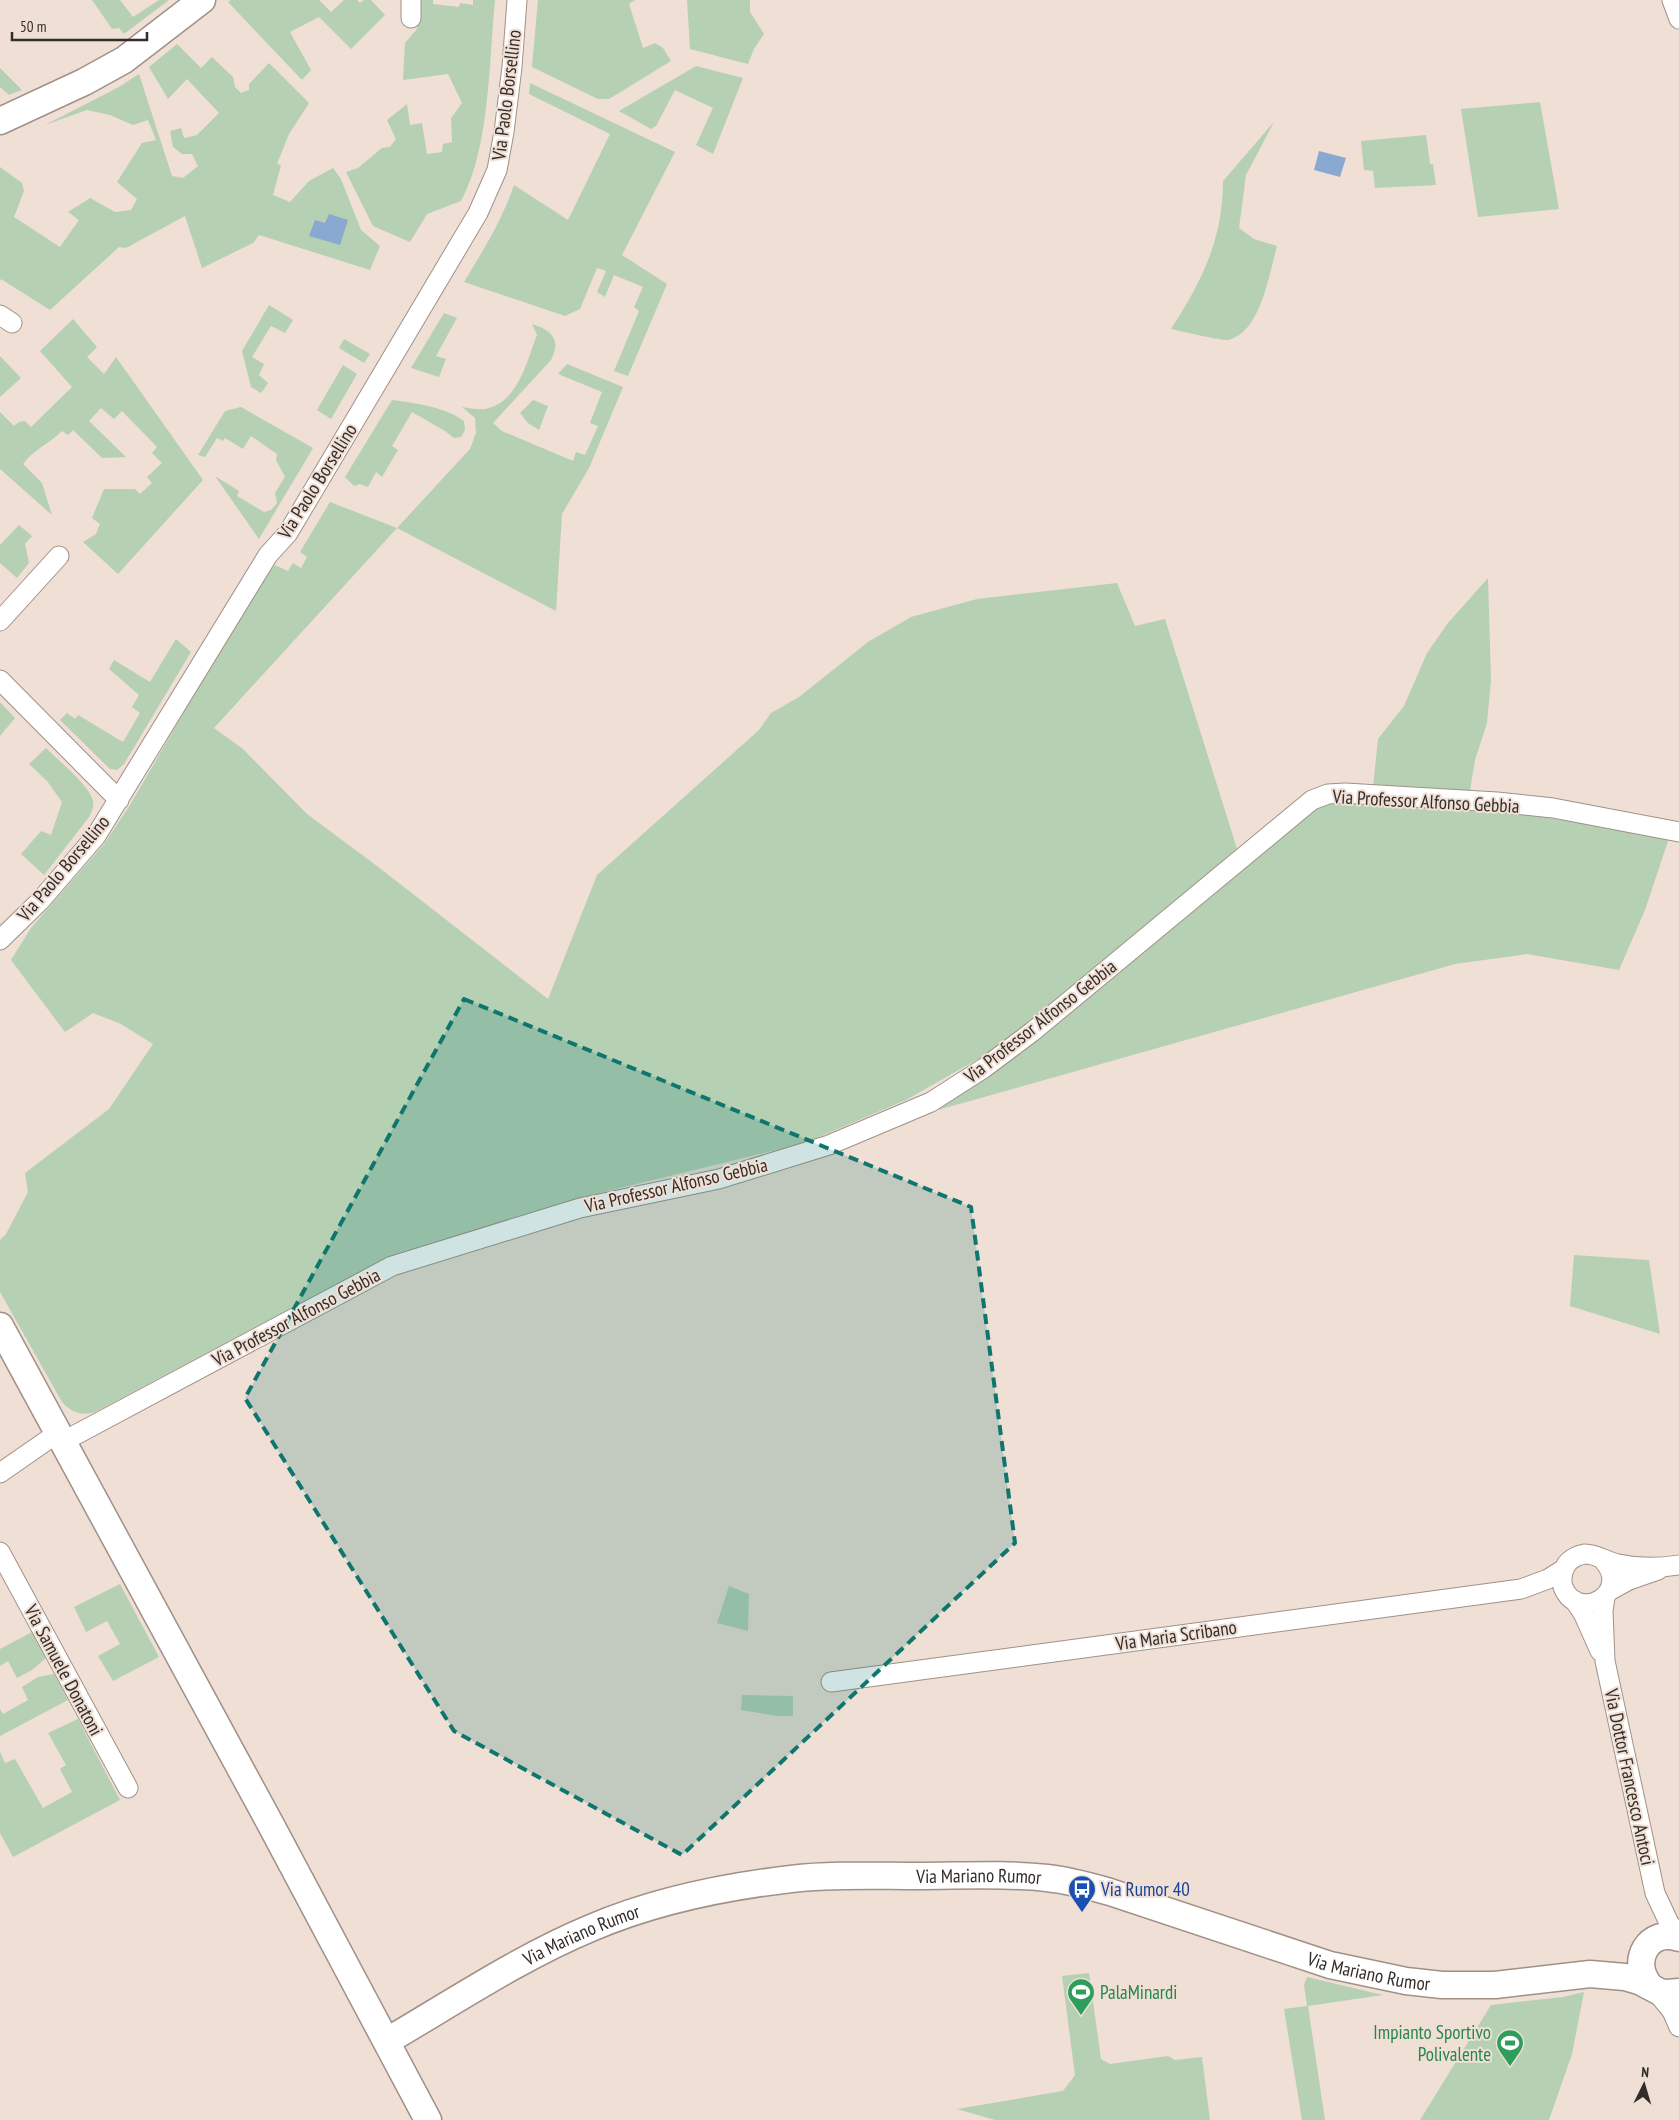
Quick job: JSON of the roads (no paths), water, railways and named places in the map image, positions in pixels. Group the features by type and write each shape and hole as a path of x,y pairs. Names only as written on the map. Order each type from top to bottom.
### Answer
{"street":[{"path":"0,121 84,82 124,60 202,0"},
{"name":"Via Paolo Borsellino","path":"0,940 40,901 96,836 268,555 288,533 478,213 496,170 504,132 512,67 517,0"},
{"path":"1672,0 1679,19"},
{"path":"0,621 59,556"},
{"path":"0,680 119,800"},
{"name":"Via Professor Alfonso Gebbia","path":"0,1473 62,1437 189,1375 392,1266 580,1208 719,1179 829,1146 931,1102 984,1068 1032,1032 1312,800 1328,794 1362,794 1497,802 1553,808 1679,832"},
{"path":"0,1326 62,1437 428,2120"},
{"name":"Via Samuele Donatoni","path":"0,1552 128,1788"},
{"path":"1521,1588 1548,1579 1564,1569 1575,1557 1583,1554 1592,1554 1619,1565 1672,1566"},
{"path":"1603,1560 1611,1571 1612,1578 1603,1611 1605,1661"},
{"path":"1521,1588 1552,1591 1586,1604 1599,1601 1629,1580 1672,1566"},
{"path":"1564,1569 1562,1583 1583,1613 1605,1661"},
{"name":"Via Maria Scribano","path":"831,1682 1521,1588"},
{"name":"Via Dottor Francesco Antoci","path":"1605,1661 1655,1893"},
{"name":"Via Mariano Rumor","path":"386,2041 542,1951 590,1928 630,1913 684,1897 746,1884 792,1878 962,1876 1046,1878 1110,1892 1330,1965 1406,1981 1442,1985 1496,1985 1590,1974"},
{"path":"1655,1893 1669,1923 1679,1936"},
{"path":"1655,1893 1654,1929 1640,1965 1645,1980 1672,2011 1679,2027"},
{"path":"1590,1974 1623,1966 1634,1961 1658,1938 1679,1936"},
{"path":"1590,1974 1625,1976 1667,1994 1679,1992"}],"water":[{"path":"1319,151 1346,158 1340,177 1314,170"},
{"path":"329,214 348,220 340,245 309,236 315,220 325,223"}],"place":[{"name":"Via Rumor 40","path":"1082,1913"},
{"name":"PalaMinardi","path":"1081,2016"},
{"name":"Impianto Sportivo Polivalente","path":"1510,2067"}]}
